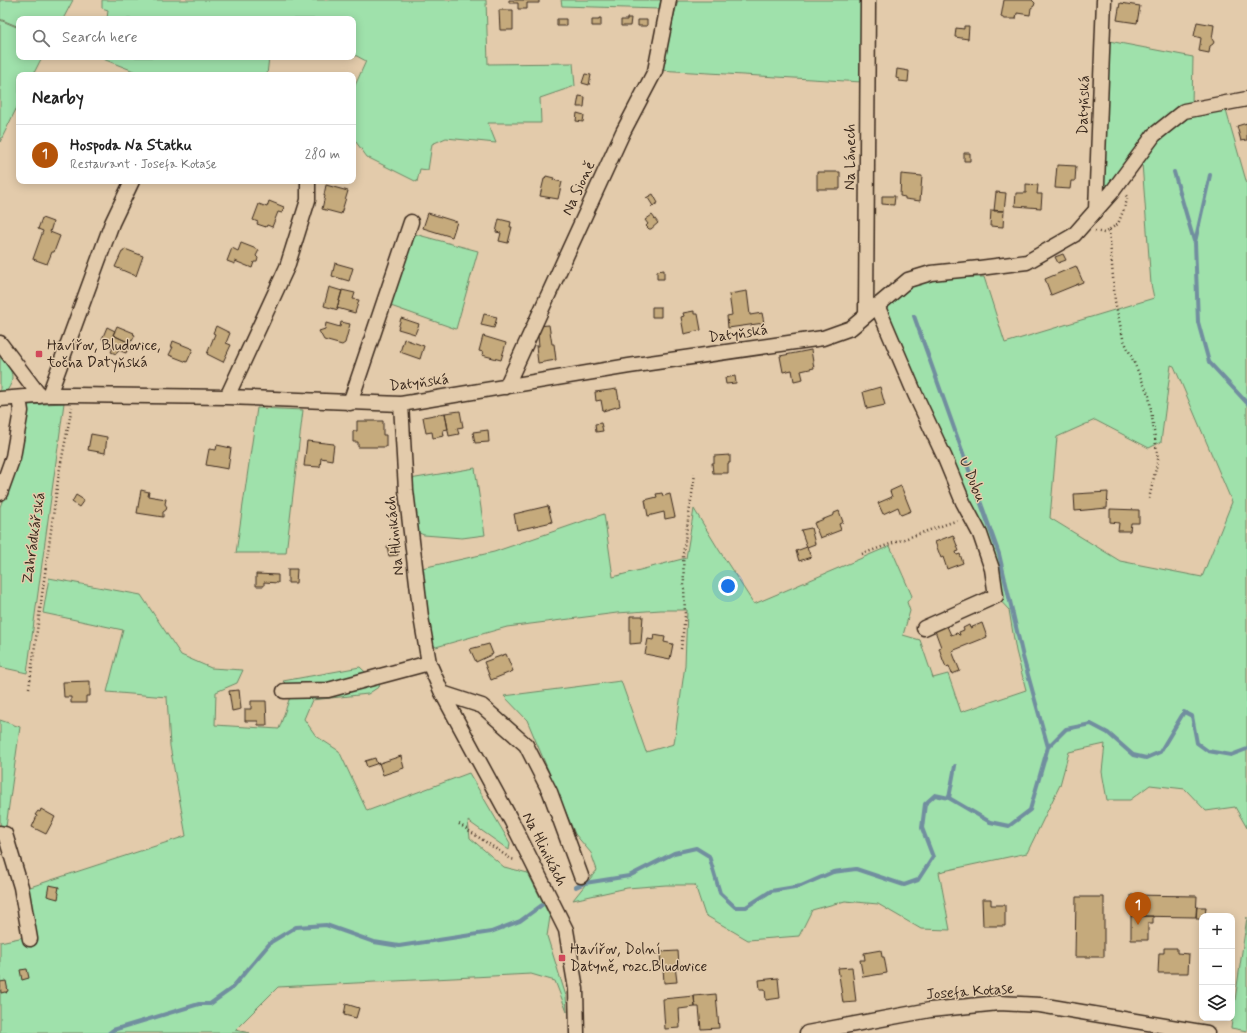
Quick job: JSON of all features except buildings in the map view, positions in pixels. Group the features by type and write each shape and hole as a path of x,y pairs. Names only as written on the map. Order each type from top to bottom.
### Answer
{"street":[{"name":"Na Sioně","path":"506,387 620,139 655,71 669,0"},
{"name":"Na Lánech","path":"866,315 868,0"},
{"name":"Datyňská","path":"1096,210 1104,0"},
{"name":"Datyňská","path":"0,400 45,395 74,395 227,397 400,404 628,366 823,338 852,328 908,280 931,273 1027,262 1074,235 1117,186 1154,134 1184,111 1247,100"},
{"path":"0,343 45,395 112,223 131,184"},
{"path":"227,397 287,267 308,200 308,184"},
{"path":"350,403 411,222"},
{"name":"U Dubu","path":"877,305 915,394 944,456 962,502 980,534 992,569 996,596 924,628"},
{"path":"0,493 13,457 21,411 19,398"},
{"name":"Na Hlinikách","path":"400,404 406,490 417,588 429,663 442,693 512,822 566,930 576,989 577,1033"},
{"path":"284,691 328,690 429,663"},
{"name":"Na Hlinikách","path":"442,693 482,706 526,745 550,792 581,876"},
{"path":"0,833 5,834 21,887 30,939"},
{"name":"Josefa Kotase","path":"807,1033 930,1010 1000,1003 1040,1005 1207,1033"}],"path":[{"path":"1081,227 1104,233 1118,224 1128,198 1117,186"},
{"path":"1109,230 1115,301 1123,338 1149,396 1158,459 1149,498"},
{"name":"Zahrádkářská","path":"29,688 59,473 74,395"},
{"path":"681,649 685,616 683,554 695,474"},
{"path":"862,554 971,516"},
{"path":"459,824 511,859 532,862"}],"green space":[{"path":"0,0 73,0 65,16 16,16 16,26 0,19"},
{"path":"102,0 486,0 488,64 573,63 575,86 540,98 541,123 488,123 496,143 446,138 432,144 428,170 420,169 417,182 367,157 356,142 356,83 366,61 356,56 356,16 107,16 108,10 102,8"},
{"path":"561,0 661,0 659,9 562,6"},
{"path":"862,0 862,82 658,70 678,1"},
{"path":"0,20 16,27 16,60 40,60 34,72 16,72 16,109 0,142"},
{"path":"1109,41 1193,57 1192,105 1115,184 1101,191"},
{"path":"106,60 269,60 267,72 136,72"},
{"path":"1225,107 1247,184 1247,828 1235,807 1206,811 1185,789 1150,785 1130,800 1107,800 1102,772 1105,744 1069,752 1060,785 1027,853 939,872 950,930 921,929 878,904 845,901 812,910 799,936 748,940 705,915 695,885 666,885 627,888 573,900 597,870 591,853 575,834 527,720 504,696 621,681 646,752 674,744 685,665 687,610 617,613 507,627 436,647 425,640 422,568 494,552 604,514 613,577 686,558 694,509 754,604 890,546 912,596 907,602 910,611 903,635 920,640 933,678 948,674 961,712 1026,690 1016,651 1009,610 996,596 992,569 877,305 923,278 984,277 1005,343 1154,298 1151,284 1142,163 1160,139 1189,116","holes":["1171,365 1174,366 1232,502 1202,577 1120,561 1050,518 1057,437 1095,420 1149,448 1161,442"]},
{"path":"411,233 478,251 456,329 388,305"},
{"path":"0,354 11,372 12,381 6,392 0,394"},
{"path":"64,403 27,673 0,667 0,507 15,465 26,405"},
{"path":"257,408 303,410 286,553 236,553"},
{"path":"475,468 485,535 462,538 424,535 414,531 410,479"},
{"path":"49,578 141,595 181,655 211,668 243,670 237,683 216,692 215,725 279,729 292,691 283,681 360,667 380,686 368,694 312,700 304,719 316,736 339,751 367,811 469,773 510,843 509,850 468,821 470,838 504,867 528,873 550,917 547,936 566,996 567,1012 555,981 531,974 278,987 235,1030 250,1033 0,1033 0,942 34,935 24,889 186,836 170,746 167,697 107,692 123,630 43,613"},
{"path":"0,720 20,727 5,834 0,833"},
{"path":"1247,917 1247,1031 1231,1028 1232,1021 1235,1021 1235,1000"}],"waterway":[{"path":"1174,172 1194,241"},
{"path":"1210,175 1195,242 1198,322 1209,362 1247,403"},
{"path":"914,316 999,554 1023,657 1048,747"},
{"path":"576,887 585,883 629,876 674,853 696,848 709,856 720,893 735,907 746,907 771,891 801,886 833,872 856,869 904,885 918,880 933,857 922,828 925,804 935,795 949,798 990,822 1009,826 1030,810 1048,747 1066,729 1091,724 1108,733 1133,755 1146,758 1160,752 1184,712 1192,716 1197,743 1208,751 1231,755 1247,749"},
{"path":"949,798 955,766"},
{"path":"109,1033 113,1030 199,1004 210,1004 231,989 271,942 296,927 326,925 374,942 399,946 491,932 520,921 542,905"}],"place":[{"name":"Havířov, Bludovice, točna Datyňská","path":"39,354"},
{"name":"Hospoda Na Statku","path":"1138,925"},
{"name":"Havířov, Dolní Datyně, rozc.Bludovice","path":"562,958"}]}
